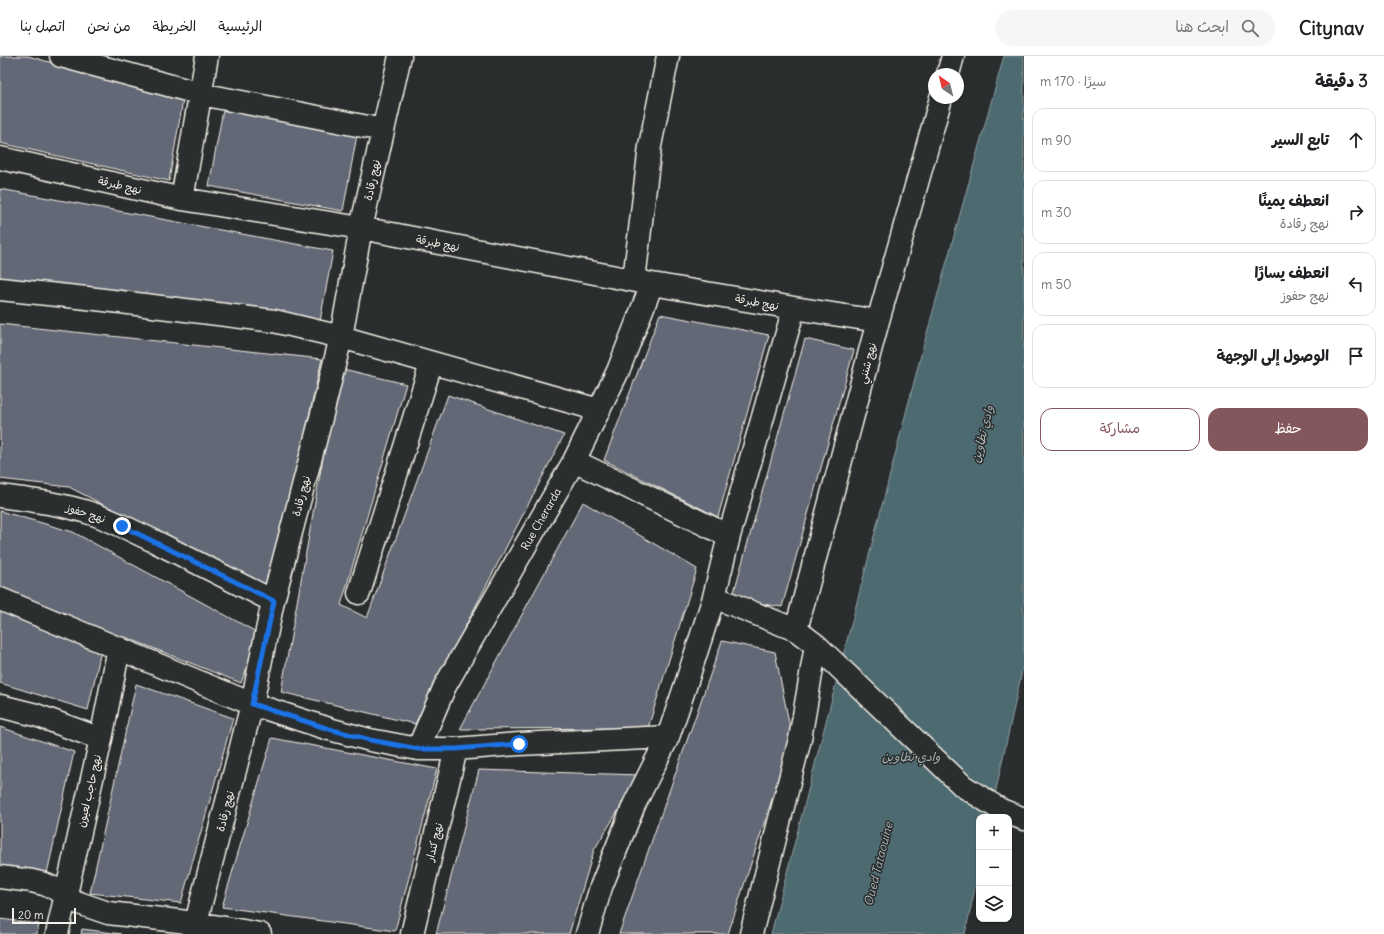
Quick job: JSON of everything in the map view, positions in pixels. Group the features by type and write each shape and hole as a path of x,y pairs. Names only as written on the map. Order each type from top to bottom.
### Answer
{"street":[{"path":"61,56 201,94 383,130"},
{"path":"182,199 207,56"},
{"name":"نهج رقادة","path":"194,928 252,704 274,601 341,337 361,228 400,56"},
{"name":"Rue Cherarda","path":"418,749 445,686 574,462 618,371 643,282 650,146 668,56"},
{"path":"950,68 953,56"},
{"name":"نهج شنني","path":"796,630 878,321 939,104"},
{"name":"نهج طبرقة","path":"0,158 182,199 361,228 643,282 878,321"},
{"path":"0,289 88,298 274,321 341,337 432,364 599,410"},
{"path":"587,934 601,887 634,805 668,737 714,597 729,536 794,308"},
{"path":"359,593 432,364"},
{"path":"574,462 729,536"},
{"name":"نهج حفوز","path":"0,496 66,506 93,514 170,549 274,601"},
{"path":"714,597 796,630 816,645 963,786 1001,810 1024,819"},
{"path":"0,599 252,704 329,729 370,740 418,749 456,749 519,744 668,737"},
{"path":"751,934 800,739 816,645"},
{"name":"نهج حاجب لعيون","path":"57,934 101,739 119,648"},
{"path":"0,706 36,715 101,739"},
{"name":"نهج كندار","path":"412,934 456,749"},
{"path":"0,877 32,881 50,887 76,902 108,913 194,928 260,934"}],"water":[{"name":"وادي تطاوين","path":"1004,56 1024,56 1024,662 991,814 976,814 976,884 965,934 771,934 922,351"}],"building":[{"path":"0,56 28,56 183,100 169,181 0,143"},
{"path":"223,110 357,135 343,211 209,186"},
{"path":"0,189 333,251 320,321 0,281"},
{"path":"660,314 769,335 718,517 604,460"},
{"path":"0,324 322,359 269,591 69,487 0,479"},
{"path":"805,339 854,350 782,607 732,599"},
{"path":"339,368 406,384 341,605 367,618 448,395 564,435 415,724 281,692"},
{"path":"583,502 697,569 648,728 460,729"},
{"path":"0,511 73,532 260,634 241,683 125,637 100,655 88,710 0,683"},
{"path":"722,641 775,652 792,738 728,934 619,934"},
{"path":"136,684 233,718 181,903 90,893"},
{"path":"0,727 74,752 46,878 0,872"},
{"path":"272,738 437,769 395,931 222,907"},
{"path":"479,770 640,775 594,850 569,934 436,934"},
{"path":"0,919 39,924 37,934 0,934"},
{"path":"82,929 121,934 81,934"}],"route":[{"path":"122,526 274,601 252,704 329,729 370,740 418,749 456,749 519,744"}],"water label":[{"name":"Oued Tataouine","path":"878,864"}]}
